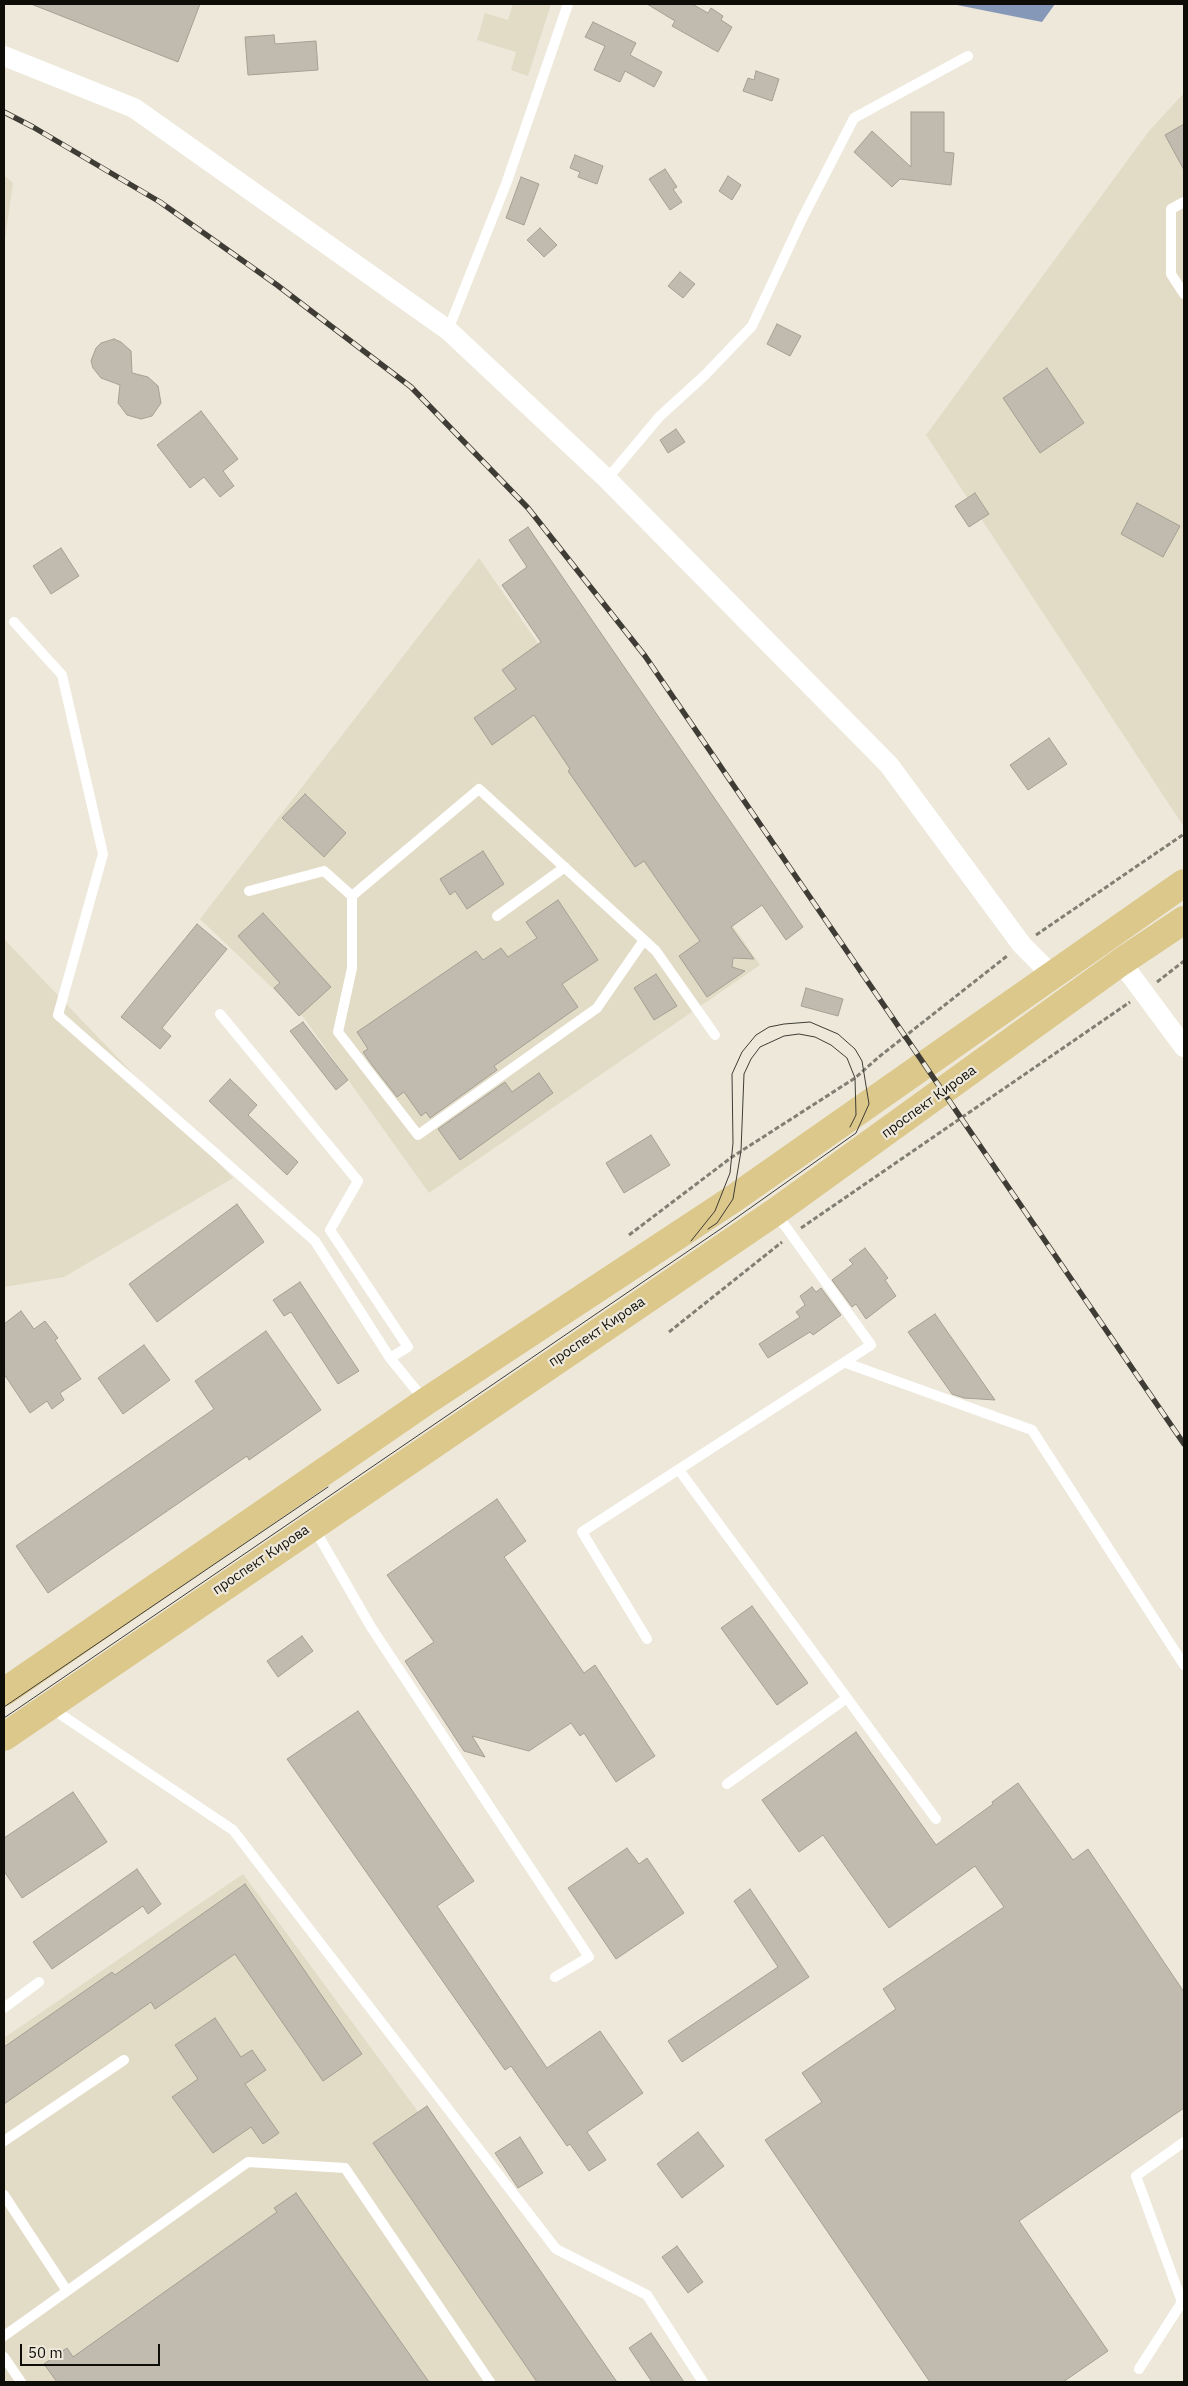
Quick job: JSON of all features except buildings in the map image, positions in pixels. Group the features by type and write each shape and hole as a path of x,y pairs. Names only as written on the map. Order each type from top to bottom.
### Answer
{"main road":[{"path":"4,1692 425,1402 741,1194 856,1115 923,1064 1051,974 1184,883"},
{"name":"проспект Кирова","path":"4,1737 312,1525 775,1212 1121,962 1184,920"},
{"path":"30,1675 48,1706"}],"street":[{"path":"4,56 134,108 448,330 607,479 888,765 1022,945 1051,974"},
{"path":"1121,962 1145,991 1184,1047"}],"lane":[{"path":"448,330 506,184 568,4"},
{"path":"607,479 660,416 704,376 752,326 802,219 854,118 968,56"},
{"path":"1184,202 1171,209 1171,274 1184,294"},
{"path":"14,622 62,675 103,854 58,1015 315,1241 390,1358 425,1402"},
{"path":"352,896 479,789 656,950 715,1035"},
{"path":"496,916 565,867"},
{"path":"249,891 324,871 352,896 352,968 338,1032 418,1135 597,1008 644,940"},
{"path":"220,1014 358,1181 330,1230 408,1348 390,1358"},
{"path":"647,1639 582,1532 846,1363 870,1345 775,1212"},
{"path":"846,1363 1032,1430 1184,1665"},
{"path":"679,1470 936,1819"},
{"path":"312,1525 371,1627 590,1957 555,1977"},
{"path":"727,1784 847,1698"},
{"path":"48,1706 233,1830 556,2249 647,2295 703,2382"},
{"path":"4,2008 39,1982"},
{"path":"4,2141 124,2060"},
{"path":"1139,2369 1182,2302 1136,2176 1184,2142"},
{"path":"4,2336 248,2162 345,2168 490,2382"},
{"path":"4,2195 67,2290"},
{"path":"4,2357 21,2382"}],"path":[{"path":"629,1234 732,1157 855,1078 880,1056 1022,945 1184,834"},
{"path":"669,1332 792,1234 1145,991 1184,962"}],"shaded area":[{"path":"513,4 551,4 528,76 511,70 516,52 477,40 485,13 508,20"},
{"path":"1184,93 1184,827 926,435 1149,131"},
{"path":"4,175 13,183 4,246"},
{"path":"479,558 760,965 429,1193 304,1018 200,919"},
{"path":"4,939 233,1178 64,1277 4,1287"},
{"path":"243,1874 617,2382 4,2382 4,2038"}],"water":[{"path":"952,4 1055,4 1042,22"}],"tram line":[{"path":"4,1718 722,1228 856,1133 869,1104 862,1061 855,1049 838,1034 810,1022 784,1024 769,1027 756,1035 742,1052 732,1074 733,1143 730,1173 715,1211 691,1241"},
{"path":"708,1229 717,1223 733,1199 741,1151 744,1074 751,1059 760,1047 784,1036 799,1034 815,1037 831,1045 847,1058 855,1078 856,1115 850,1127"},
{"path":"4,1707 328,1487"}],"railway":[{"path":"4,112 160,202 277,285 411,387 528,508 645,656 1184,1444"}]}
